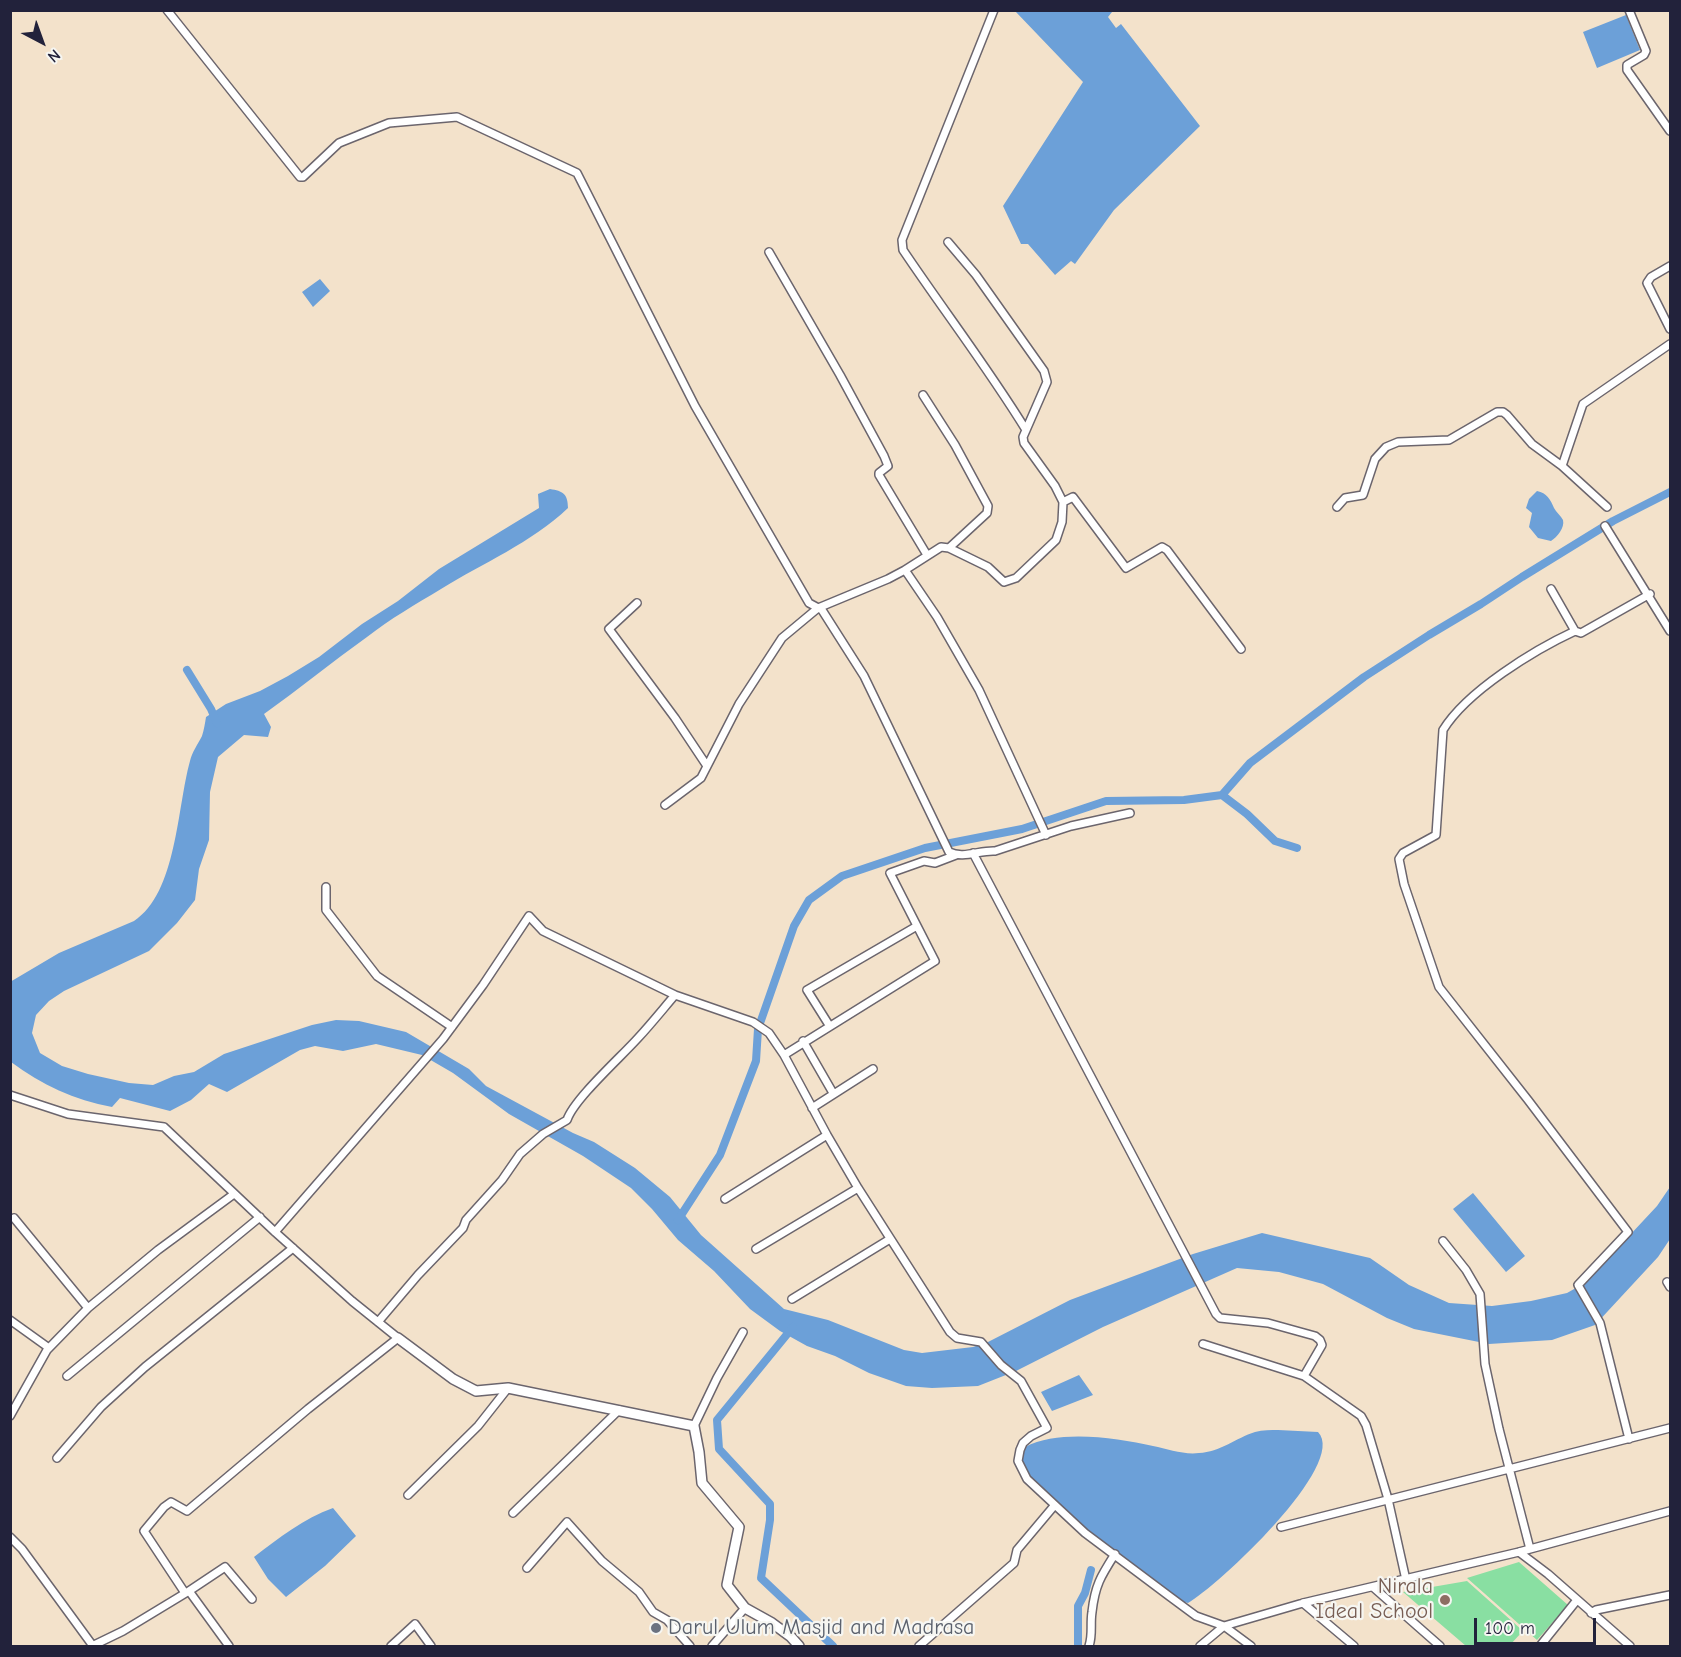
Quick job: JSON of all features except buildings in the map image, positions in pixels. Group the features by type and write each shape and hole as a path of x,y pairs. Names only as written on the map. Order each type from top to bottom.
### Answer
{"street":[{"path":"167,10 300,177 303,177 339,143 389,123 457,117 578,173 695,406 809,603 822,610 864,676 940,833 953,854"},
{"path":"994,10 902,240 903,250 1026,430"},
{"path":"1629,10 1646,51 1644,55 1627,65 1627,70 1671,131"},
{"path":"665,805 701,777 739,704 782,638 818,609 888,579 941,547 949,548 988,567 1004,582 1010,581 1056,540 1062,522 1063,502 1055,486 1023,443 1026,430 1047,382 1044,371 976,274 948,242"},
{"path":"769,252 885,456 888,466 879,475 927,555"},
{"path":"1671,266 1647,283 1671,329"},
{"path":"1562,466 1583,404 1671,344"},
{"path":"923,395 955,445 988,506 987,513 949,548"},
{"path":"1336,507 1346,498 1363,495 1375,459 1386,447 1398,442 1449,440 1497,412 1507,415 1532,444 1562,466 1607,507"},
{"path":"1063,502 1073,497 1126,568 1162,547 1167,550 1241,649"},
{"path":"1605,526 1671,630"},
{"path":"905,570 937,617 979,690 1046,835"},
{"path":"1551,589 1575,631 1581,633 1650,594"},
{"path":"637,603 609,629 675,718 707,766"},
{"path":"1575,631 1559,638 1502,674 1449,720 1443,730 1436,836 1403,853 1399,859 1404,884 1439,987 1628,1232 1578,1285 1600,1323 1629,1439"},
{"path":"784,1054 935,961 890,873 924,861 935,862 953,854 982,850 994,851 1071,826 1130,813"},
{"path":"973,853 1216,1314 1220,1318 1268,1323 1309,1334 1320,1340 1322,1345 1304,1376"},
{"path":"326,887 326,910 377,976 452,1027"},
{"path":"275,1232 443,1039 529,916 543,931 675,995 753,1022 769,1033 784,1054 858,1188 950,1332 957,1338 981,1342 1001,1365 1021,1381 1047,1428 1023,1443 1018,1461 1027,1479 1085,1533 1196,1616 1224,1626 1251,1647"},
{"path":"829,1025 807,990 917,926"},
{"path":"378,1322 418,1275 463,1228 466,1220 502,1180 520,1154 543,1134 567,1120 569,1113 639,1038 675,995"},
{"path":"803,1041 833,1093"},
{"path":"812,1108 873,1069"},
{"path":"10,1095 68,1114 164,1126 275,1232 378,1322 453,1379 476,1391 507,1388 694,1426"},
{"path":"725,1199 827,1135"},
{"path":"756,1249 858,1188"},
{"path":"10,1416 49,1347 88,1308 158,1250 234,1194"},
{"path":"67,1376 260,1217"},
{"path":"14,1218 88,1308"},
{"path":"792,1299 890,1239"},
{"path":"1443,1241 1472,1280 1482,1301 1485,1364 1530,1549"},
{"path":"57,1458 101,1407 145,1367 293,1248"},
{"path":"10,1320 49,1347"},
{"path":"743,1332 694,1426 702,1483 740,1527 727,1586 745,1608 772,1623 791,1637 799,1647"},
{"path":"229,1647 144,1531 171,1502 187,1511 308,1409 398,1338"},
{"path":"1203,1344 1304,1376 1364,1421 1388,1499 1406,1580"},
{"path":"408,1495 478,1426 507,1388"},
{"path":"513,1513 619,1410"},
{"path":"1281,1527 1671,1428"},
{"path":"919,1647 1014,1563 1017,1550 1054,1506"},
{"path":"1200,1647 1224,1626 1303,1603 1519,1552 1671,1511"},
{"path":"527,1568 567,1522 602,1561 639,1592 652,1612 667,1620 690,1647"},
{"path":"10,1537 22,1549 93,1646 123,1631 225,1567 252,1599"},
{"path":"1519,1552 1548,1574 1630,1647"},
{"path":"1089,1647 1093,1633 1091,1615 1097,1581 1115,1554"},
{"path":"1373,1587 1440,1647"},
{"path":"1591,1613 1596,1610 1670,1595"},
{"path":"1540,1647 1577,1600"},
{"path":"1303,1603 1354,1647"},
{"path":"712,1647 745,1608"},
{"path":"391,1647 415,1624 431,1647"}],"green space":[{"path":"1519,1562 1568,1605 1537,1640 1467,1578"},
{"path":"1467,1581 1523,1631 1509,1646 1466,1646 1403,1592"}],"water":[{"path":"1015,11 1111,11 1108,17 1116,28 1121,24 1200,126 1114,210 1075,264 1071,261 1055,275 1028,244 1021,244 1003,206 1083,82"},
{"path":"1626,15 1640,50 1597,68 1583,32"},
{"path":"320,279 330,291 313,307 302,292"},
{"path":"550,489 564,494 568,503 568,508 554,520 523,542 457,579 385,624 264,714 271,727 268,737 244,735 218,757 210,792 209,840 199,869 195,900 177,923 149,951 64,991 49,1001 36,1015 32,1033 40,1053 62,1066 88,1074 129,1083 153,1085 174,1076 194,1072 224,1054 312,1025 336,1020 359,1021 406,1032 469,1069 486,1086 594,1142 635,1168 670,1197 701,1235 784,1309 828,1320 904,1350 922,1353 973,1347 988,1342 1070,1300 1193,1254 1262,1233 1370,1258 1409,1285 1449,1303 1492,1306 1567,1293 1583,1284 1657,1206 1670,1187 1670,1239 1658,1257 1595,1325 1552,1340 1489,1344 1414,1329 1387,1318 1323,1284 1279,1272 1237,1268 1103,1327 1016,1371 978,1386 932,1388 906,1386 869,1373 835,1356 807,1346 780,1331 750,1309 714,1271 678,1240 631,1188 583,1156 509,1114 453,1073 422,1055 376,1044 343,1051 315,1046 300,1050 227,1092 209,1084 191,1100 170,1111 120,1098 112,1107 72,1096 35,1078 11,1062 10,982 59,953 134,921 148,908 159,891 173,848 190,761 202,736 206,717 226,704 260,691 319,657 439,569 539,508 538,494"},
{"path":"1537,491 1548,497 1563,520 1562,529 1551,541 1538,538 1529,527 1532,513 1526,508 1529,499"},
{"path":"1473,1193 1525,1256 1506,1272 1453,1209"},
{"path":"1079,1375 1093,1395 1052,1411 1041,1392"},
{"path":"1278,1430 1318,1432 1323,1448 1315,1470 1276,1524 1225,1574 1188,1603 1177,1600 1084,1528 1032,1480 1021,1462 1025,1447 1055,1438 1105,1438 1193,1453 1214,1450 1255,1432"},
{"path":"333,1508 356,1536 325,1566 286,1597 268,1579 254,1557 302,1523"}],"waterway":[{"path":"678,1220 720,1155 756,1061 758,1029 794,926 809,900 842,876 925,848 1022,829 1106,801 1184,800 1222,795 1250,763 1364,677 1613,521 1670,492"},
{"path":"187,670 217,723"},
{"path":"1222,795 1247,814 1275,841 1297,848"},
{"path":"793,1327 717,1420 719,1449 770,1504 770,1520 761,1578 833,1646"},
{"path":"1078,1646 1078,1606 1085,1593 1091,1570"}],"place":[{"name":"Nirala Ideal School","path":"1445,1600"},
{"name":"Darul Ulum Masjid and Madrasa","path":"656,1628"}]}
